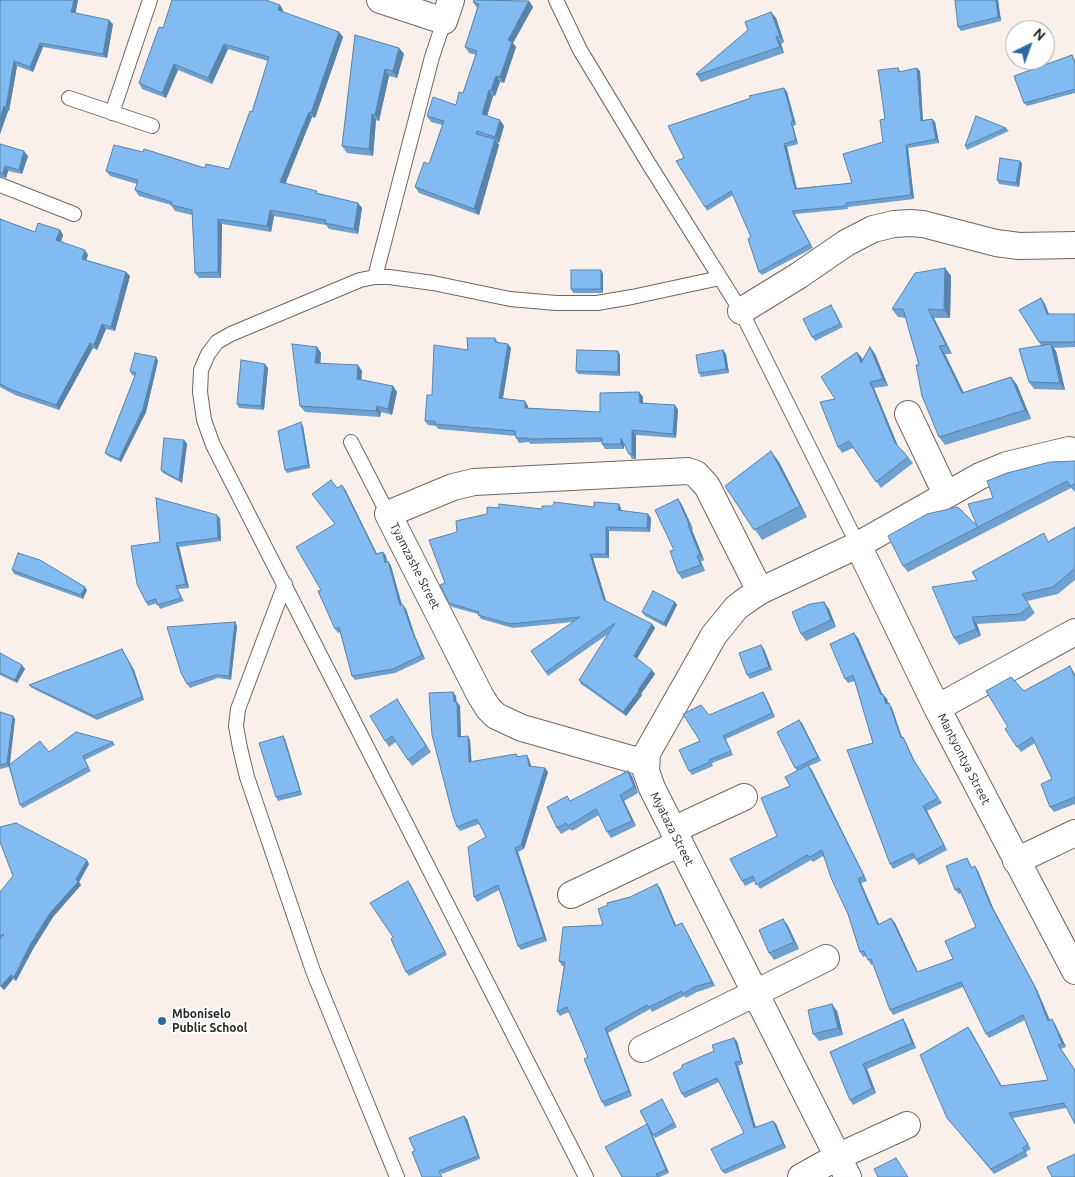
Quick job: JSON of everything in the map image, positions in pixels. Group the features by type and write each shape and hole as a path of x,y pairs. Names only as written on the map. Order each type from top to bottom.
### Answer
{"street":[{"path":"380,0 448,11"},
{"path":"741,311 798,276 846,243 873,229 894,224 923,224 977,240 1004,244 1075,245"},
{"path":"908,414 946,494"},
{"path":"645,763 649,746 714,635 736,608 760,591 858,545 980,476 1007,466 1069,450"},
{"name":"Tyamzashe Street","path":"645,763 522,728 496,716 488,708 480,695 388,514 453,487 474,482 688,472 696,474 707,486 760,591"},
{"name":"Mantyontya Street","path":"858,545 937,708 1075,971"},
{"path":"937,708 1075,632"},
{"name":"Myataza Street","path":"645,763 652,788 843,1167"},
{"path":"571,895 744,797"},
{"path":"1016,861 1075,834"},
{"path":"642,1049 826,958"},
{"path":"801,1177 843,1167 907,1125"}],"lane":[{"path":"112,112 150,0"},
{"path":"556,0 590,67 741,311 858,545"},
{"path":"374,277 432,57 448,11"},
{"path":"69,98 152,126"},
{"path":"0,185 74,214"},
{"path":"586,1177 213,446 203,411 200,392 201,370 208,354 217,342 231,334 360,280 374,277 389,277 433,283 510,299 556,303 597,303 720,278"},
{"path":"351,442 388,514"},
{"path":"285,584 238,709 236,726 240,748 313,971 396,1177"}],"building":[{"path":"0,0 74,0 71,12 109,20 103,54 40,43 30,67 14,61 6,107 4,106 0,119"},
{"path":"172,0 266,0 280,5 278,10 339,32 311,113 309,112 280,182 358,203 354,229 325,223 326,220 270,210 267,226 218,219 218,272 195,273 192,210 171,205 172,202 135,190 138,180 106,171 114,145 143,152 144,149 205,168 206,164 229,169 250,111 252,112 269,57 224,44 208,78 174,64 162,93 139,83 159,27 163,28"},
{"path":"474,0 529,1 508,40 512,42 500,77 496,76 491,90 489,90 482,114 500,120 495,137 477,131 476,134 495,139 474,209 415,187 424,162 429,164 444,121 427,116 433,97 456,105 459,92 463,93 477,51 465,47 479,4 473,2"},
{"path":"955,0 996,0 998,17 958,27"},
{"path":"771,12 780,36 776,37 780,47 696,74 748,30 745,22"},
{"path":"355,35 399,48 393,71 385,69 375,115 372,114 369,149 342,146"},
{"path":"1072,55 1075,63 1075,89 1024,103 1014,76 1031,70 1055,70 1055,61"},
{"path":"898,68 899,72 917,68 921,121 932,119 936,139 906,145 911,195 846,203 846,206 792,211 810,244 759,272 748,239 751,237 731,191 705,207 676,161 684,158 668,126 751,98 749,96 784,88 796,140 784,144 795,189 852,183 843,154 883,142 880,120 885,119 878,70"},
{"path":"976,116 1006,128 965,146"},
{"path":"0,144 24,151 19,170 5,166 3,173 0,173"},
{"path":"1000,158 1020,161 1016,183 997,180"},
{"path":"0,219 35,232 38,223 60,230 56,240 85,250 82,259 126,272 111,327 102,324 94,345 90,343 56,405 0,384"},
{"path":"945,268 944,310 928,309 946,345 939,346 962,393 1011,377 1025,410 939,437 922,396 916,365 919,365 903,309 892,309 915,273"},
{"path":"571,270 601,270 601,289 571,289"},
{"path":"1041,298 1047,314 1075,314 1075,342 1039,342 1019,310"},
{"path":"831,305 840,324 812,337 803,319"},
{"path":"467,338 495,338 495,342 508,344 499,398 525,401 525,408 600,412 600,393 639,392 640,403 675,405 673,434 632,430 632,454 629,454 621,438 621,444 602,444 602,438 527,439 516,438 515,431 435,424 435,421 425,421 427,395 432,395 434,345 468,350"},
{"path":"292,344 317,347 315,363 358,365 357,379 393,386 388,409 377,406 376,411 300,406"},
{"path":"1051,344 1060,383 1029,382 1019,349"},
{"path":"870,347 883,379 870,382 895,443 908,457 876,482 849,441 838,447 820,402 835,399 821,377 857,352 861,363"},
{"path":"577,350 618,351 618,372 576,371"},
{"path":"723,350 726,369 699,373 696,355"},
{"path":"135,353 156,357 143,409 119,459 105,453 136,373 130,371"},
{"path":"241,360 265,364 261,406 237,404"},
{"path":"301,422 308,465 285,470 278,431"},
{"path":"164,438 184,440 179,480 161,470"},
{"path":"771,451 800,506 754,530 725,486"},
{"path":"1075,461 1075,484 1070,486 1067,481 903,566 888,536 927,514 958,507 977,526 968,504 993,498 987,481 1007,473 1050,462"},
{"path":"331,480 337,488 342,485 376,554 383,552 385,563 388,561 400,605 403,605 422,655 393,669 352,676 339,627 335,629 318,591 321,590 296,547 335,524 312,494"},
{"path":"156,498 217,515 218,538 176,543 186,584 176,586 181,598 157,605 156,599 146,602 137,584 131,546 160,542"},
{"path":"678,499 700,555 697,556 701,565 678,573 670,551 674,550 655,510"},
{"path":"554,502 594,507 594,502 619,504 618,510 648,514 647,528 606,527 606,554 590,554 604,600 652,624 634,656 652,670 623,712 579,680 615,623 546,672 531,651 580,617 510,624 478,615 479,612 449,603 440,585 445,583 429,540 457,532 456,521 487,514 487,507 499,508 499,504 542,509 542,506 553,506"},
{"path":"1075,527 1075,568 1053,587 1022,594 1030,606 1020,614 972,617 976,629 954,638 932,587 977,580 972,572 1044,533 1048,542"},
{"path":"18,553 40,560 85,587 81,595 12,570"},
{"path":"653,591 675,602 664,623 642,612"},
{"path":"824,602 831,620 801,634 792,612 810,604"},
{"path":"235,622 229,676 216,675 187,684 181,673 167,627"},
{"path":"854,633 881,695 883,694 886,704 889,703 901,738 903,737 913,759 938,798 923,806 944,845 916,860 913,853 890,864 847,750 873,743 853,675 845,679 830,644"},
{"path":"761,645 769,667 747,675 739,653"},
{"path":"122,649 131,666 142,697 94,716 29,685"},
{"path":"0,653 22,665 15,680 0,673"},
{"path":"1070,666 1075,678 1075,797 1050,807 1041,784 1052,779 1032,737 1017,747 1005,729 1008,727 986,691 1011,677 1024,691"},
{"path":"453,692 454,702 457,702 458,737 468,736 469,762 516,754 517,757 527,755 529,766 545,768 521,845 515,848 544,937 518,946 498,885 474,897 468,847 486,837 477,819 457,827 432,735 429,693"},
{"path":"763,692 772,713 723,736 731,751 689,771 679,750 700,741 683,714 701,705 709,715"},
{"path":"397,699 426,746 408,760 392,736 385,741 370,716"},
{"path":"0,712 13,716 7,763 0,765"},
{"path":"799,720 818,757 795,768 777,732"},
{"path":"76,732 113,742 83,756 88,767 20,805 9,765 40,741 49,752"},
{"path":"283,736 300,791 276,797 259,743"},
{"path":"808,765 864,876 858,879 878,925 891,918 917,972 953,959 945,941 976,927 959,888 955,890 946,866 967,858 971,868 975,866 990,904 1034,985 1048,1021 1052,1019 1062,1043 1058,1045 1075,1070 1075,1124 1064,1103 1009,1113 1028,1144 1023,1148 1025,1151 991,1169 947,1118 920,1055 968,1027 1001,1086 1048,1080 1023,1015 986,1034 961,982 890,1010 871,959 868,960 864,951 860,952 848,914 831,878 822,850 810,857 807,855 756,885 753,876 742,881 730,859 777,836 761,798 790,786 785,777"},
{"path":"628,771 634,787 620,795 632,821 607,832 596,809 568,826 566,823 557,828 547,807 567,796 570,801"},
{"path":"16,823 87,860 76,879 78,882 50,913 30,945 14,977 11,975 1,986 0,939 4,934 0,936 0,892 13,876 0,842 0,827"},
{"path":"408,881 445,952 406,972 391,939 393,937 370,903"},
{"path":"657,884 675,926 682,923 712,982 694,987 683,994 682,991 649,1007 647,1005 605,1028 629,1091 602,1102 584,1059 588,1057 567,1007 557,1012 565,962 559,961 563,927 603,925 598,909 608,905 607,903 630,897"},
{"path":"783,919 794,942 769,953 759,930"},
{"path":"832,1004 838,1028 813,1034 808,1010"},
{"path":"903,1019 912,1043 863,1064 872,1088 850,1100 830,1052"},
{"path":"734,1038 741,1061 735,1062 754,1128 773,1121 783,1144 722,1171 711,1149 744,1133 717,1078 682,1094 673,1073 682,1068 682,1065 714,1051 712,1045"},
{"path":"662,1099 674,1123 653,1135 640,1111"},
{"path":"464,1116 478,1156 439,1171 442,1177 422,1177 412,1152 415,1151 409,1138"},
{"path":"647,1124 666,1170 656,1174 658,1177 622,1177 605,1147"},
{"path":"1075,1154 1075,1177 1052,1177 1047,1167"},
{"path":"896,1158 908,1177 878,1177 874,1169"}],"place":[{"name":"Mboniselo Public School","path":"162,1021"}]}
